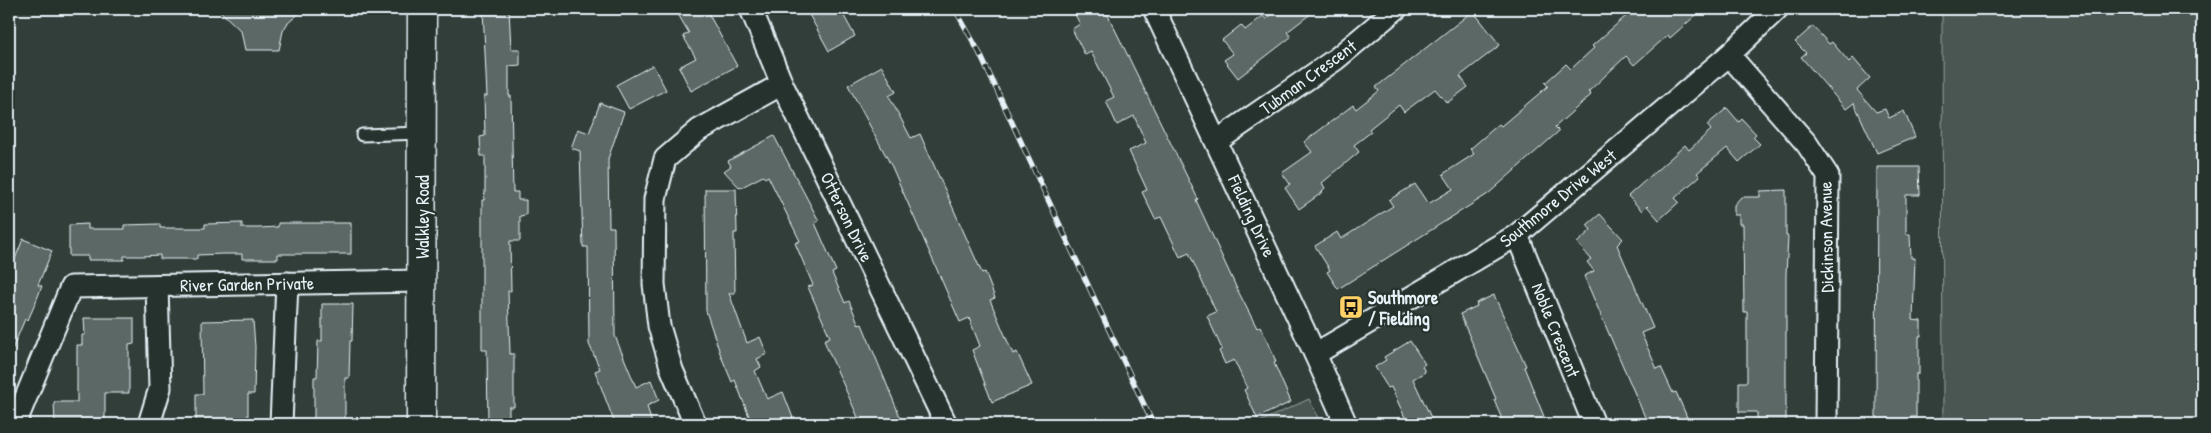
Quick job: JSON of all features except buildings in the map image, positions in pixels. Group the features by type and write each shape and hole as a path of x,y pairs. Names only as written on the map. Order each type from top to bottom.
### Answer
{"main road":[{"name":"Walkley Road","path":"421,424 422,9"}],"street":[{"name":"Otterson Drive","path":"750,9 782,84 946,424"},
{"name":"Fielding Drive","path":"1154,9 1346,424"},
{"name":"Tubman Crescent","path":"1217,142 1336,59 1396,9"},
{"name":"Southmore Drive West","path":"1315,354 1517,235 1729,55 1777,9"},
{"name":"Dickinson Avenue","path":"1729,55 1807,144 1828,176 1826,424"},
{"path":"695,424 672,370 659,326 654,284 655,199 666,159 699,130 782,84"},
{"name":"Noble Crescent","path":"1517,235 1594,424"},
{"name":"River Garden Private","path":"15,424 71,287 422,281"},
{"path":"281,424 287,284"},
{"path":"149,424 160,388 156,286"}],"lane":[{"path":"362,135 422,133"}],"shaded area":[{"path":"1942,9 2202,9 2202,424 1943,424"},
{"path":"1309,399 1321,424 1255,424"}],"railway":[{"path":"955,9 979,52 1153,424"}],"place":[{"name":"Southmore / Fielding","path":"1351,307"}]}
